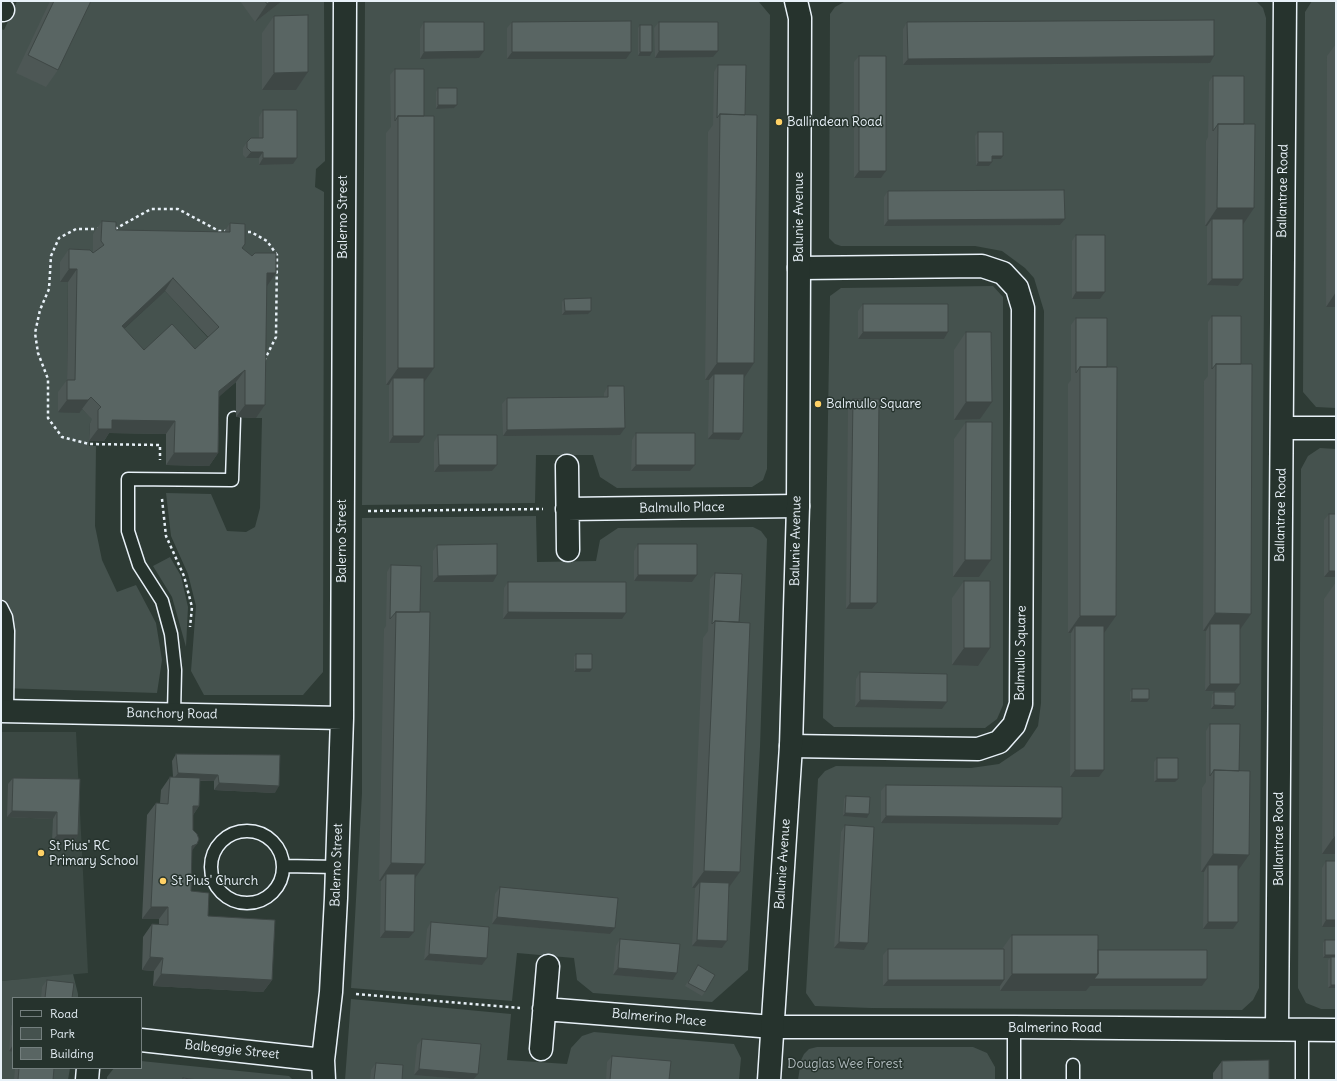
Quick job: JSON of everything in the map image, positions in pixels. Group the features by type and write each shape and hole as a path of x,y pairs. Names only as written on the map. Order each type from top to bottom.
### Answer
{"street":[{"name":"Balerno Street","path":"324,1070 331,992 342,718 344,1"},
{"name":"Balunie Avenue","path":"769,1080 791,746 798,506 800,18 796,1"},
{"name":"Ballantrae Road","path":"1277,1029 1285,1"},
{"name":"Balmullo Square","path":"791,746 978,749 999,742 1014,725 1021,704 1023,308 1018,288 1003,273 982,266 799,268"},
{"path":"1282,428 1336,428"},
{"path":"567,466 568,550"},
{"name":"Balmullo Place","path":"567,509 798,506"},
{"name":"Banchory Road","path":"4,711 174,713 342,718"},
{"path":"541,1049 548,966"},
{"name":"Balmerino Place","path":"544,1009 773,1027"},
{"name":"Balmerino Road","path":"773,1027 1014,1027 1336,1030"},
{"name":"Balbeggie Street","path":"142,1040 324,1070"},
{"path":"86,1080 88,1069"}],"lane":[{"path":"174,713 175,670 171,634 162,600 139,564 128,531 128,479 232,480 234,418"},
{"path":"1,607 6,617 8,631 4,711"},
{"path":"241,831 254,831 265,835 275,843 281,854 284,866 283,878 269,897 258,902 247,904 235,902 225,896 217,888 212,877 211,865 213,854 220,843 230,835 241,831"},
{"path":"284,866 337,867"},
{"path":"1014,1027 1014,1080"},
{"path":"1302,1029 1302,1080"},
{"path":"1073,1066 1073,1080"}],"path":[{"path":"114,229 151,209 178,208 219,231 227,231"},
{"path":"106,229 76,229 59,238 51,256 49,289 40,310 35,332 38,353 48,379 48,418 62,437 89,444 160,445 160,479 166,536 184,576 192,607 190,634"},
{"path":"235,231 251,232 268,241 277,255 276,337 262,364"},
{"path":"342,512 567,509"},
{"path":"331,992 544,1009"}],"shaded area":[{"name":"St Pius' RC Primary School","path":"1,732 76,732 88,973 1,981"}],"green space":[{"path":"17,1 324,1 325,161 316,169 315,187 324,192 323,672 303,695 204,695 191,671 196,606 188,574 171,536 166,493 211,494 227,531 246,532 255,527 260,508 262,418 256,418 258,286 93,234 93,254 60,282 68,282 67,392 58,412 79,413 82,409 93,419 90,423 89,446 96,446 95,526 102,560 117,592 136,585 156,623 162,660 157,693 1,688 1,29 4,30"},
{"path":"365,1 759,2 770,15 767,469 763,480 752,487 617,488 600,477 593,455 536,455 535,503 362,505"},
{"path":"1256,1 1263,8 1266,18 1259,988 1253,1000 1242,1010 871,1008 815,1006 806,993 818,779 825,771 836,766 971,768 999,764 1024,747 1038,726 1041,703 1044,311 1034,278 1025,268 1002,251 975,246 841,246 835,244 829,238 830,14 835,7 844,2"},
{"path":"1312,1 1336,1 1336,408 1316,407 1303,392 1305,12"},
{"path":"993,286 1003,297 1003,705 997,719 985,728 834,727 823,718 830,296 841,288"},
{"path":"165,291 210,340 186,362 136,362 114,338"},
{"path":"1320,448 1336,449 1336,1009 1321,1009 1306,1003 1298,988 1301,469 1308,456"},
{"path":"536,516 537,562 596,561 600,540 618,528 753,527 761,531 767,539 760,747 748,970 712,1002 593,993 577,980 574,958 517,953 512,1001 351,988 362,793 362,518"},
{"path":"170,557 181,576 188,607 186,647 172,597 153,566"},
{"path":"73,974 78,997 12,997 12,1069 70,1069 68,1080 1,1080 1,981"},
{"path":"351,999 511,1014 507,1060 567,1064 571,1048 582,1036 594,1032 734,1044 741,1058 739,1080 345,1080"},
{"name":"Douglas Wee Forest","path":"817,1047 973,1047 987,1053 995,1067 995,1080 798,1080 801,1060 804,1054 809,1049"},
{"path":"142,1061 289,1076 293,1080 107,1080 107,1077 113,1069 142,1069"}],"building":[{"path":"54,1 91,1 58,70 28,55"},
{"path":"308,15 308,72 274,73 274,16"},
{"path":"1214,20 1214,56 908,59 907,22"},
{"path":"631,21 631,52 512,52 512,22"},
{"path":"424,22 484,22 484,51 424,52"},
{"path":"659,22 718,22 718,51 659,51"},
{"path":"640,25 652,25 652,52 640,52"},
{"path":"859,56 886,56 886,171 859,171"},
{"path":"718,65 746,65 745,115 720,114 717,118"},
{"path":"395,69 424,69 424,116 398,116 395,121"},
{"path":"1213,76 1244,76 1244,124 1218,124 1213,131"},
{"path":"438,88 457,88 457,105 438,105"},
{"path":"263,110 297,110 297,158 263,158 263,152 251,152 247,148 247,142 251,138 263,138"},
{"path":"720,114 757,115 754,363 717,363"},
{"path":"398,116 434,116 434,368 398,368"},
{"path":"1218,124 1255,124 1254,208 1217,208"},
{"path":"978,132 1003,132 1003,156 992,156 992,162 978,162"},
{"path":"1064,190 1065,219 888,220 888,191"},
{"path":"1212,219 1243,219 1243,279 1212,279"},
{"path":"102,221 116,222 116,230 230,232 230,223 245,224 245,244 242,248 252,256 255,253 276,253 276,273 267,273 265,405 245,405 245,370 219,391 218,453 174,453 175,421 112,420 112,429 98,429 98,410 101,407 91,397 88,400 67,400 67,380 75,380 77,269 69,269 69,249 90,250 93,253 104,245 101,241","holes":["173,278 219,327 195,349 172,324 144,350 122,326"]},
{"path":"1076,235 1105,235 1105,292 1076,292"},
{"path":"591,298 591,311 565,311 564,299"},
{"path":"863,304 948,304 948,332 863,332"},
{"path":"1212,316 1241,316 1241,364 1216,364 1212,369"},
{"path":"1076,318 1107,318 1107,367 1080,367 1076,373"},
{"path":"966,332 991,332 992,402 966,402"},
{"path":"1216,364 1252,364 1251,614 1215,613"},
{"path":"1080,367 1117,367 1116,616 1080,616"},
{"path":"714,374 744,374 743,433 713,433"},
{"path":"393,378 424,378 424,436 393,436"},
{"path":"608,386 624,386 625,428 507,430 507,398 608,397"},
{"path":"853,399 879,399 877,603 850,603"},
{"path":"966,422 992,422 991,560 965,560"},
{"path":"636,433 695,433 695,465 636,465"},
{"path":"438,435 497,435 497,465 439,465"},
{"path":"1329,514 1336,514 1336,571 1329,571"},
{"path":"497,544 497,575 438,576 437,545"},
{"path":"638,544 697,544 697,575 638,575"},
{"path":"391,565 421,566 420,612 396,612 390,619"},
{"path":"715,573 742,574 739,622 715,621 712,624"},
{"path":"964,581 990,581 990,648 964,648"},
{"path":"508,582 626,582 626,613 508,612"},
{"path":"1336,582 1336,837 1334,837"},
{"path":"396,612 430,612 425,864 391,863"},
{"path":"715,621 750,623 740,872 704,871"},
{"path":"1210,624 1240,624 1240,684 1210,684"},
{"path":"1075,626 1104,626 1104,770 1075,770"},
{"path":"576,654 592,654 592,669 576,669"},
{"path":"860,672 947,674 947,702 860,700"},
{"path":"1132,689 1149,689 1149,699 1132,699"},
{"path":"1214,692 1235,692 1235,706 1214,705"},
{"path":"1210,724 1240,724 1239,771 1214,770 1210,776"},
{"path":"176,754 280,755 279,786 219,783 218,775 178,773"},
{"path":"1157,758 1178,758 1178,779 1157,779"},
{"path":"1214,770 1250,771 1249,855 1213,854"},
{"name":"St Pius' Church","path":"170,777 200,778 199,806 193,806 193,830 199,839 197,844 192,846 191,891 209,893 208,916 275,920 272,980 161,974 163,958 150,957 152,924 168,925 168,907 151,907 156,803 168,804"},
{"path":"13,778 80,779 78,835 57,835 57,812 12,811"},
{"path":"886,785 1062,787 1062,818 886,816"},
{"path":"846,796 870,797 869,814 845,813"},
{"path":"845,825 874,827 868,943 839,942"},
{"path":"1326,861 1336,861 1336,920 1326,920"},
{"path":"1208,865 1238,865 1238,922 1208,922"},
{"path":"386,874 415,874 414,932 385,931"},
{"path":"700,882 729,883 727,941 697,940"},
{"path":"500,887 618,898 615,928 497,917"},
{"path":"431,922 489,927 487,958 429,954"},
{"path":"1012,935 1098,935 1098,974 1012,974"},
{"path":"620,939 680,944 677,973 618,968"},
{"path":"1325,940 1336,940 1336,955 1325,955"},
{"path":"888,949 1004,949 1004,980 888,980"},
{"path":"1098,950 1207,950 1207,979 1094,979 1098,974"},
{"path":"1331,957 1336,957 1336,985 1331,985"},
{"path":"698,965 715,975 705,992 688,983"},
{"path":"47,980 74,983 72,997 45,997"},
{"path":"422,1039 481,1044 478,1074 419,1069"},
{"path":"612,1056 671,1061 669,1080 610,1080"},
{"path":"1269,1060 1269,1080 1222,1080 1222,1061"},
{"path":"376,1063 403,1065 402,1080 374,1080"},
{"path":"19,1069 54,1069 53,1080 18,1080"},
{"path":"183,1078 198,1080 183,1080"}],"place":[{"name":"Ballindean Road","path":"779,122"},
{"name":"Balmullo Square","path":"818,404"},
{"name":"St Pius' RC Primary School","path":"41,853"},
{"name":"St Pius' Church","path":"163,881"}]}
